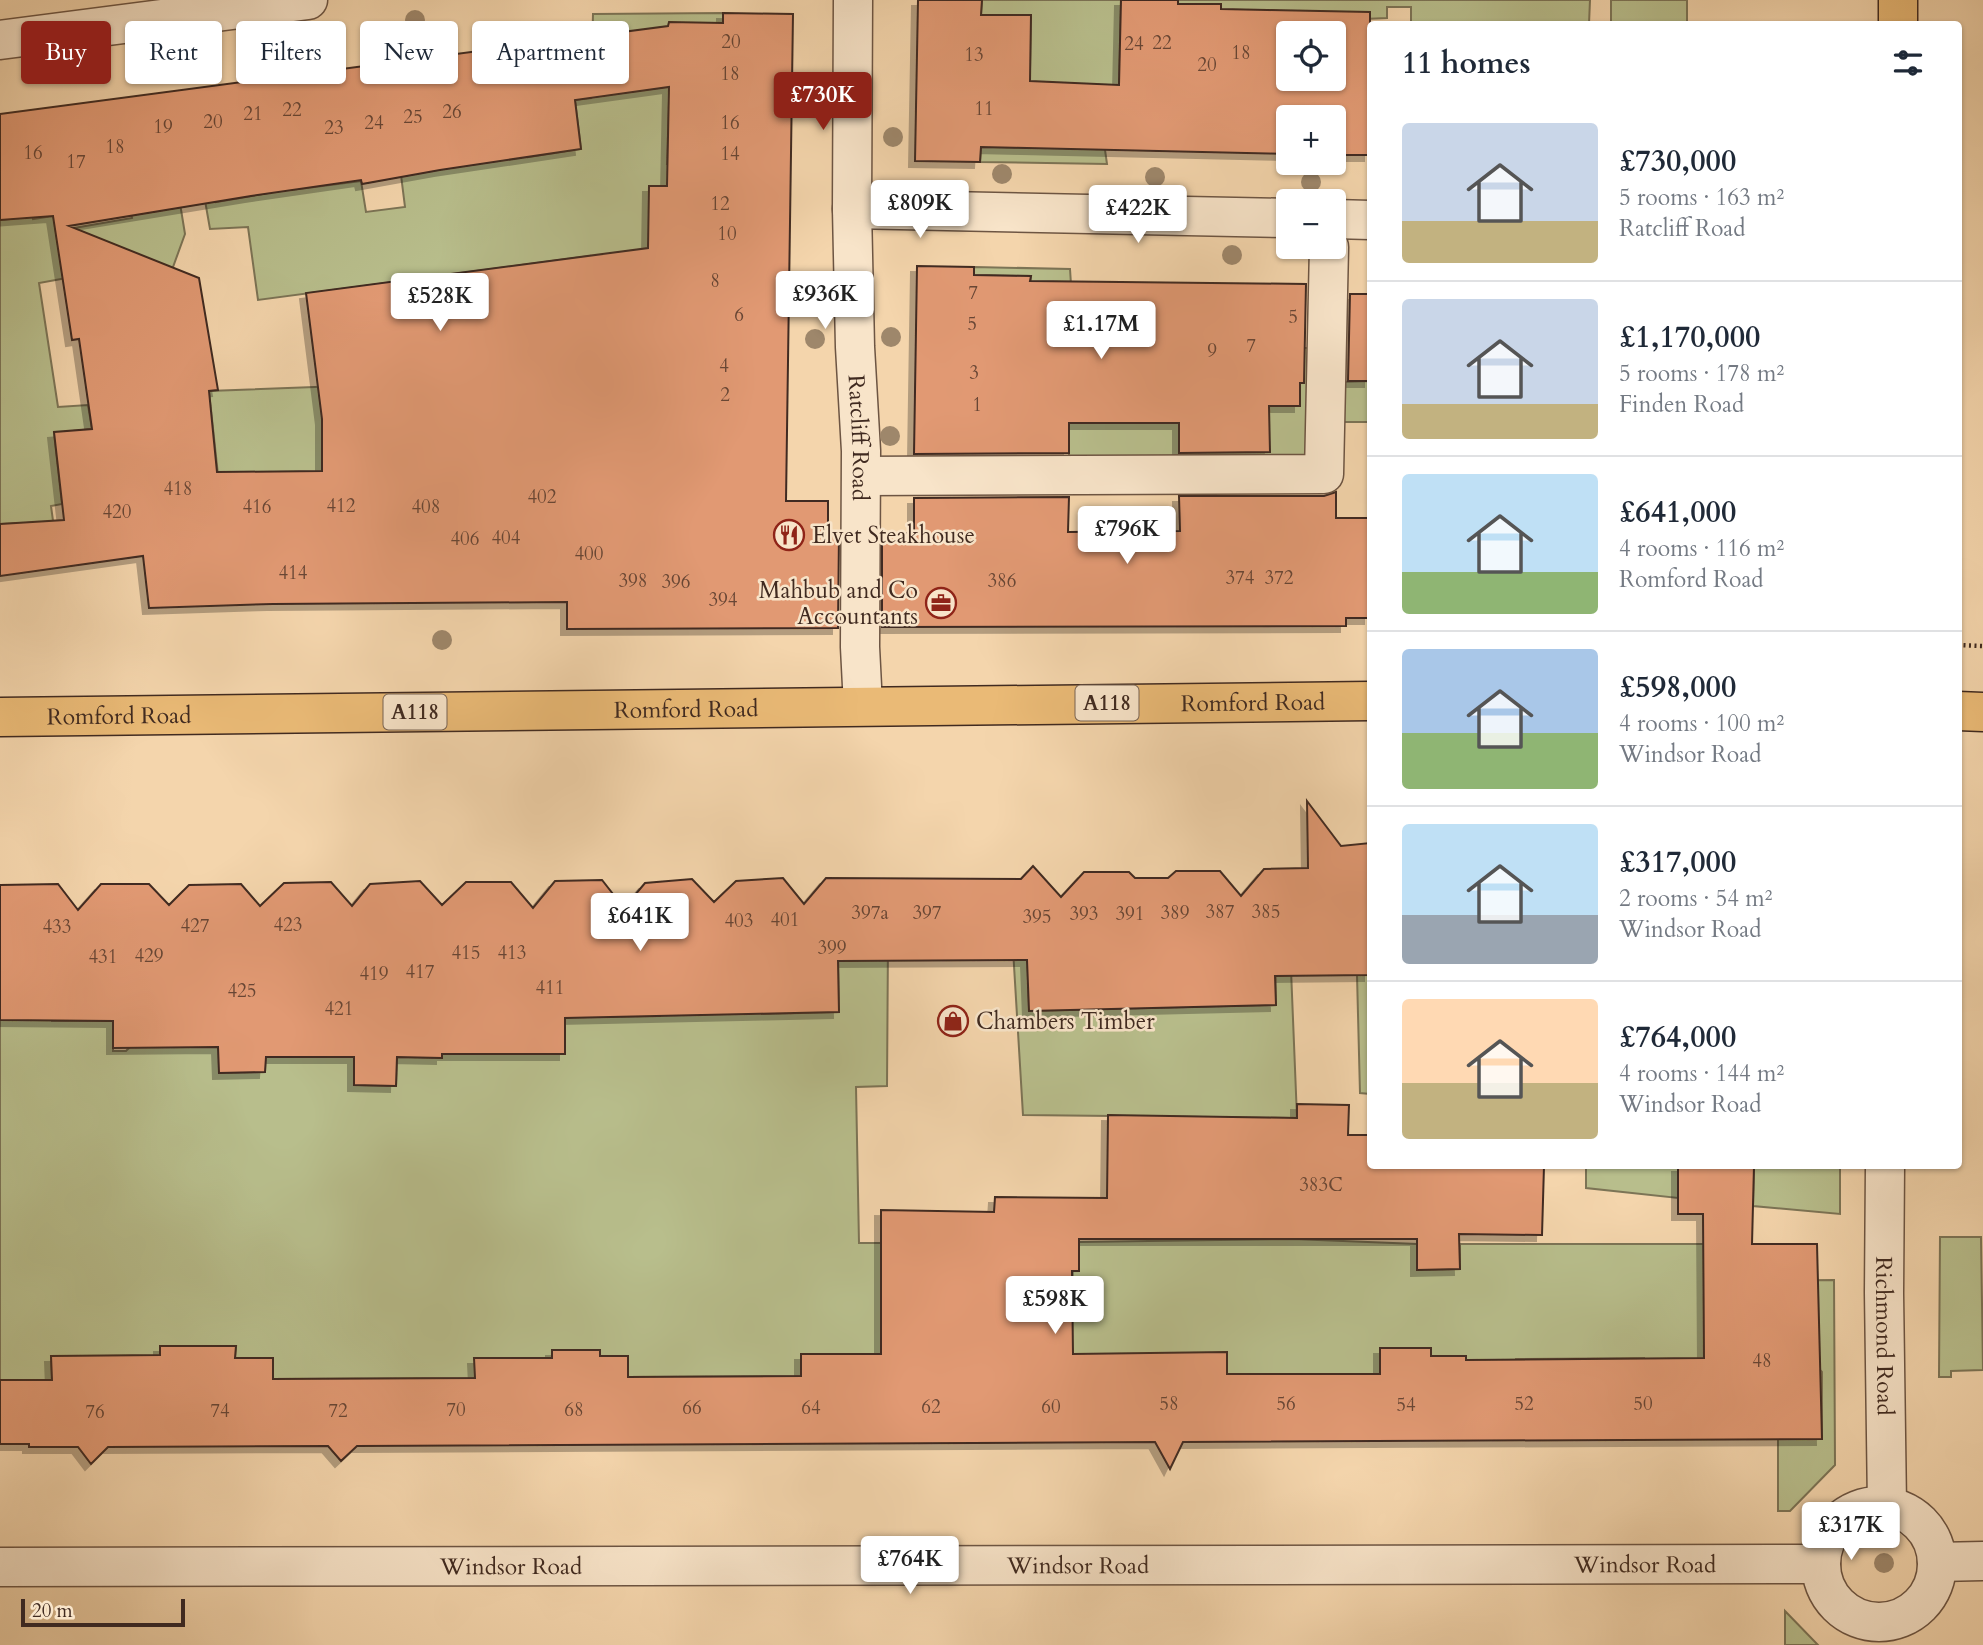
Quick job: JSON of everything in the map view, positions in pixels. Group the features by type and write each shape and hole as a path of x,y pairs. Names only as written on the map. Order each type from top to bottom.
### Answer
{"main road":[{"path":"1898,0 1898,21"},
{"name":"Romford Road","path":"0,717 1367,701"},
{"path":"1962,711 1983,712"}],"street":[{"path":"0,40 308,0"},
{"name":"Ratcliff Road","path":"853,0 852,209 855,347 862,476 860,647 863,706"},
{"path":"852,209 1276,218"},
{"path":"1346,219 1367,220"},
{"path":"862,476 1325,474 1329,259"},
{"name":"Richmond Road","path":"1885,1169 1887,1506"},
{"path":"1887,1506 1912,1516 1925,1529 1933,1543 1937,1562 1933,1584 1924,1600 1882,1633 1833,1600 1822,1578 1821,1564 1823,1547 1833,1527 1848,1515 1867,1508 1887,1506"},
{"path":"1937,1562 1983,1561"},
{"name":"Windsor Road","path":"0,1567 1821,1564"}],"path":[{"path":"1962,645 1983,646"}],"green space":[{"path":"982,0 1121,0 1119,85 1106,85 1107,164 980,162 981,147 1058,148 983,94 1030,69 1031,15 981,15"},
{"path":"1135,0 1590,0 1589,21 1411,21 1411,7 1387,7 1387,18 1364,19 1339,12 1221,18 1221,4 1198,4 1198,45"},
{"path":"1611,0 1687,0 1687,21 1611,21"},
{"path":"723,13 723,23 669,23 668,84 724,84 724,105 669,104 667,164 725,165 725,187 649,186 649,217 665,218 665,245 724,246 723,259 642,258 641,299 688,299 688,326 727,327 727,351 660,350 659,378 663,380 662,407 727,408 727,423 582,418 568,500 568,538 559,538 558,454 525,454 524,431 498,432 498,454 485,455 485,471 445,472 444,450 408,450 409,540 388,540 387,472 358,472 357,449 322,449 323,538 304,538 303,472 243,472 243,540 225,540 209,391 587,377 590,256 258,300 248,227 210,229 197,155 209,153 216,202 269,193 263,142 285,139 292,190 361,181 366,212 405,207 401,175 507,159 500,111 521,108 528,157 581,149 575,100 591,98 591,84 629,84 629,21 593,21 593,14"},
{"path":"177,185 185,234 173,267 39,283 58,407 88,405 92,429 54,433 62,504 51,506 56,543 21,523 0,524 0,220 10,219 28,192 33,219 65,214 68,229 132,218 128,191"},
{"path":"974,267 1070,269 1080,423 1108,423 1109,402 1269,417 1269,406 1300,348 1314,348 1313,456 1069,464 1069,430 1029,309 1031,276 974,275"},
{"path":"1367,381 1367,422 1339,422 1338,382"},
{"path":"888,940 887,1086 856,1087 859,1243 881,1243 1012,1272 1079,1271 1079,1242 1293,1239 1417,1244 1418,1270 1460,1269 1460,1244 1704,1244 1704,1372 1644,1372 1644,1358 1516,1359 1516,1373 1466,1373 1466,1356 1431,1356 1380,1374 1227,1374 1073,1354 801,1354 801,1376 628,1377 628,1356 600,1356 600,1350 552,1350 552,1378 514,1358 475,1358 475,1378 273,1379 235,1358 236,1347 160,1370 51,1357 52,1380 0,1380 0,1020 22,1020 52,960 52,1021 113,1021 113,1051 126,1051 217,960 219,1073 265,1072 266,1020 325,957 325,1057 354,1057 355,1085 396,1086 397,1057 442,1058 442,1054 565,1054 565,957 592,1017 660,1016 659,956 760,954 762,1014 839,1012 838,954"},
{"path":"1290,945 1297,1118 1023,1115 1013,949 1027,949 1029,1011 1276,1005 1275,946"},
{"path":"1357,975 1367,975 1367,1094 1360,1093"},
{"path":"1586,1169 1678,1169 1678,1198 1586,1188"},
{"path":"1754,1169 1840,1169 1840,1214 1753,1206"},
{"path":"1940,1237 1981,1237 1983,1370 1951,1371 1951,1377 1939,1377"},
{"path":"1834,1280 1835,1465 1790,1511 1778,1511 1778,1439 1822,1439 1822,1372 1729,1281"},
{"path":"1785,1611 1818,1645 1785,1645"}],"building":[{"path":"918,0 982,0 981,15 1031,15 1030,81 1119,85 1121,0 1178,0 1178,4 1221,4 1221,9 1370,12 1370,21 1367,21 1367,155 1346,155 1346,105 1276,105 1276,154 981,147 980,162 915,161"},
{"path":"723,13 793,14 786,501 828,501 828,533 839,533 838,628 567,629 567,602 273,604 149,608 143,556 0,576 0,524 64,520 54,432 92,429 79,339 72,340 53,216 0,220 0,114 236,83 346,84 346,68 360,67 360,84 458,84 458,54 472,52 472,84 629,84 629,31 668,26 669,22 723,23","holes":["669,87 667,186 649,186 648,248 306,293 322,419 322,471 217,472 209,391 218,390 199,278 69,226 251,196 361,180 362,184 581,149 575,100"]},
{"path":"917,266 974,267 974,275 1031,276 1030,281 1306,284 1304,383 1300,383 1300,406 1269,406 1270,452 1179,453 1179,423 1069,423 1069,453 914,454"},
{"path":"1350,294 1367,294 1367,381 1348,381"},
{"path":"1336,492 1336,518 1367,518 1367,618 1346,618 1346,626 882,627 882,533 914,533 914,498 1069,497 1068,532 1180,531 1179,496 1324,496"},
{"path":"1307,801 1341,846 1367,843 1367,975 1275,976 1276,1005 1029,1011 1027,960 838,961 839,1012 565,1018 565,1054 442,1054 442,1058 397,1057 396,1086 354,1085 354,1057 266,1057 265,1072 219,1073 218,1047 113,1048 113,1021 0,1020 0,885 58,884 78,910 101,884 149,884 169,905 189,885 241,884 260,906 284,883 331,882 352,906 370,884 420,881 442,905 466,882 511,882 533,908 555,881 602,880 624,908 645,883 692,879 714,902 736,881 783,878 804,904 826,878 1021,879 1033,866 1061,897 1084,872 1129,872 1135,878 1168,878 1176,871 1220,871 1241,896 1264,869 1308,868"},
{"path":"1297,1104 1349,1105 1348,1135 1367,1135 1367,1169 1544,1169 1542,1235 1459,1234 1460,1269 1417,1270 1417,1239 1079,1239 1079,1271 1072,1271 1073,1354 1227,1352 1227,1374 1380,1374 1380,1348 1431,1348 1431,1356 1466,1356 1466,1360 1704,1358 1703,1214 1678,1214 1678,1169 1754,1169 1752,1244 1817,1244 1822,1439 1183,1442 1170,1469 1155,1442 357,1446 341,1461 328,1446 108,1447 91,1464 78,1447 0,1444 0,1380 52,1380 51,1356 160,1355 160,1346 236,1346 235,1358 273,1358 273,1379 475,1378 474,1358 552,1358 552,1350 600,1350 600,1356 628,1356 628,1377 801,1376 801,1354 881,1354 881,1210 994,1212 995,1197 1107,1198 1108,1115 1297,1118"}],"place":[{"name":"Elvet Steakhouse","path":"789,535"},
{"name":"Mahbub and Co Accountants","path":"941,603"},
{"name":"Chambers Timber","path":"953,1021"}]}
